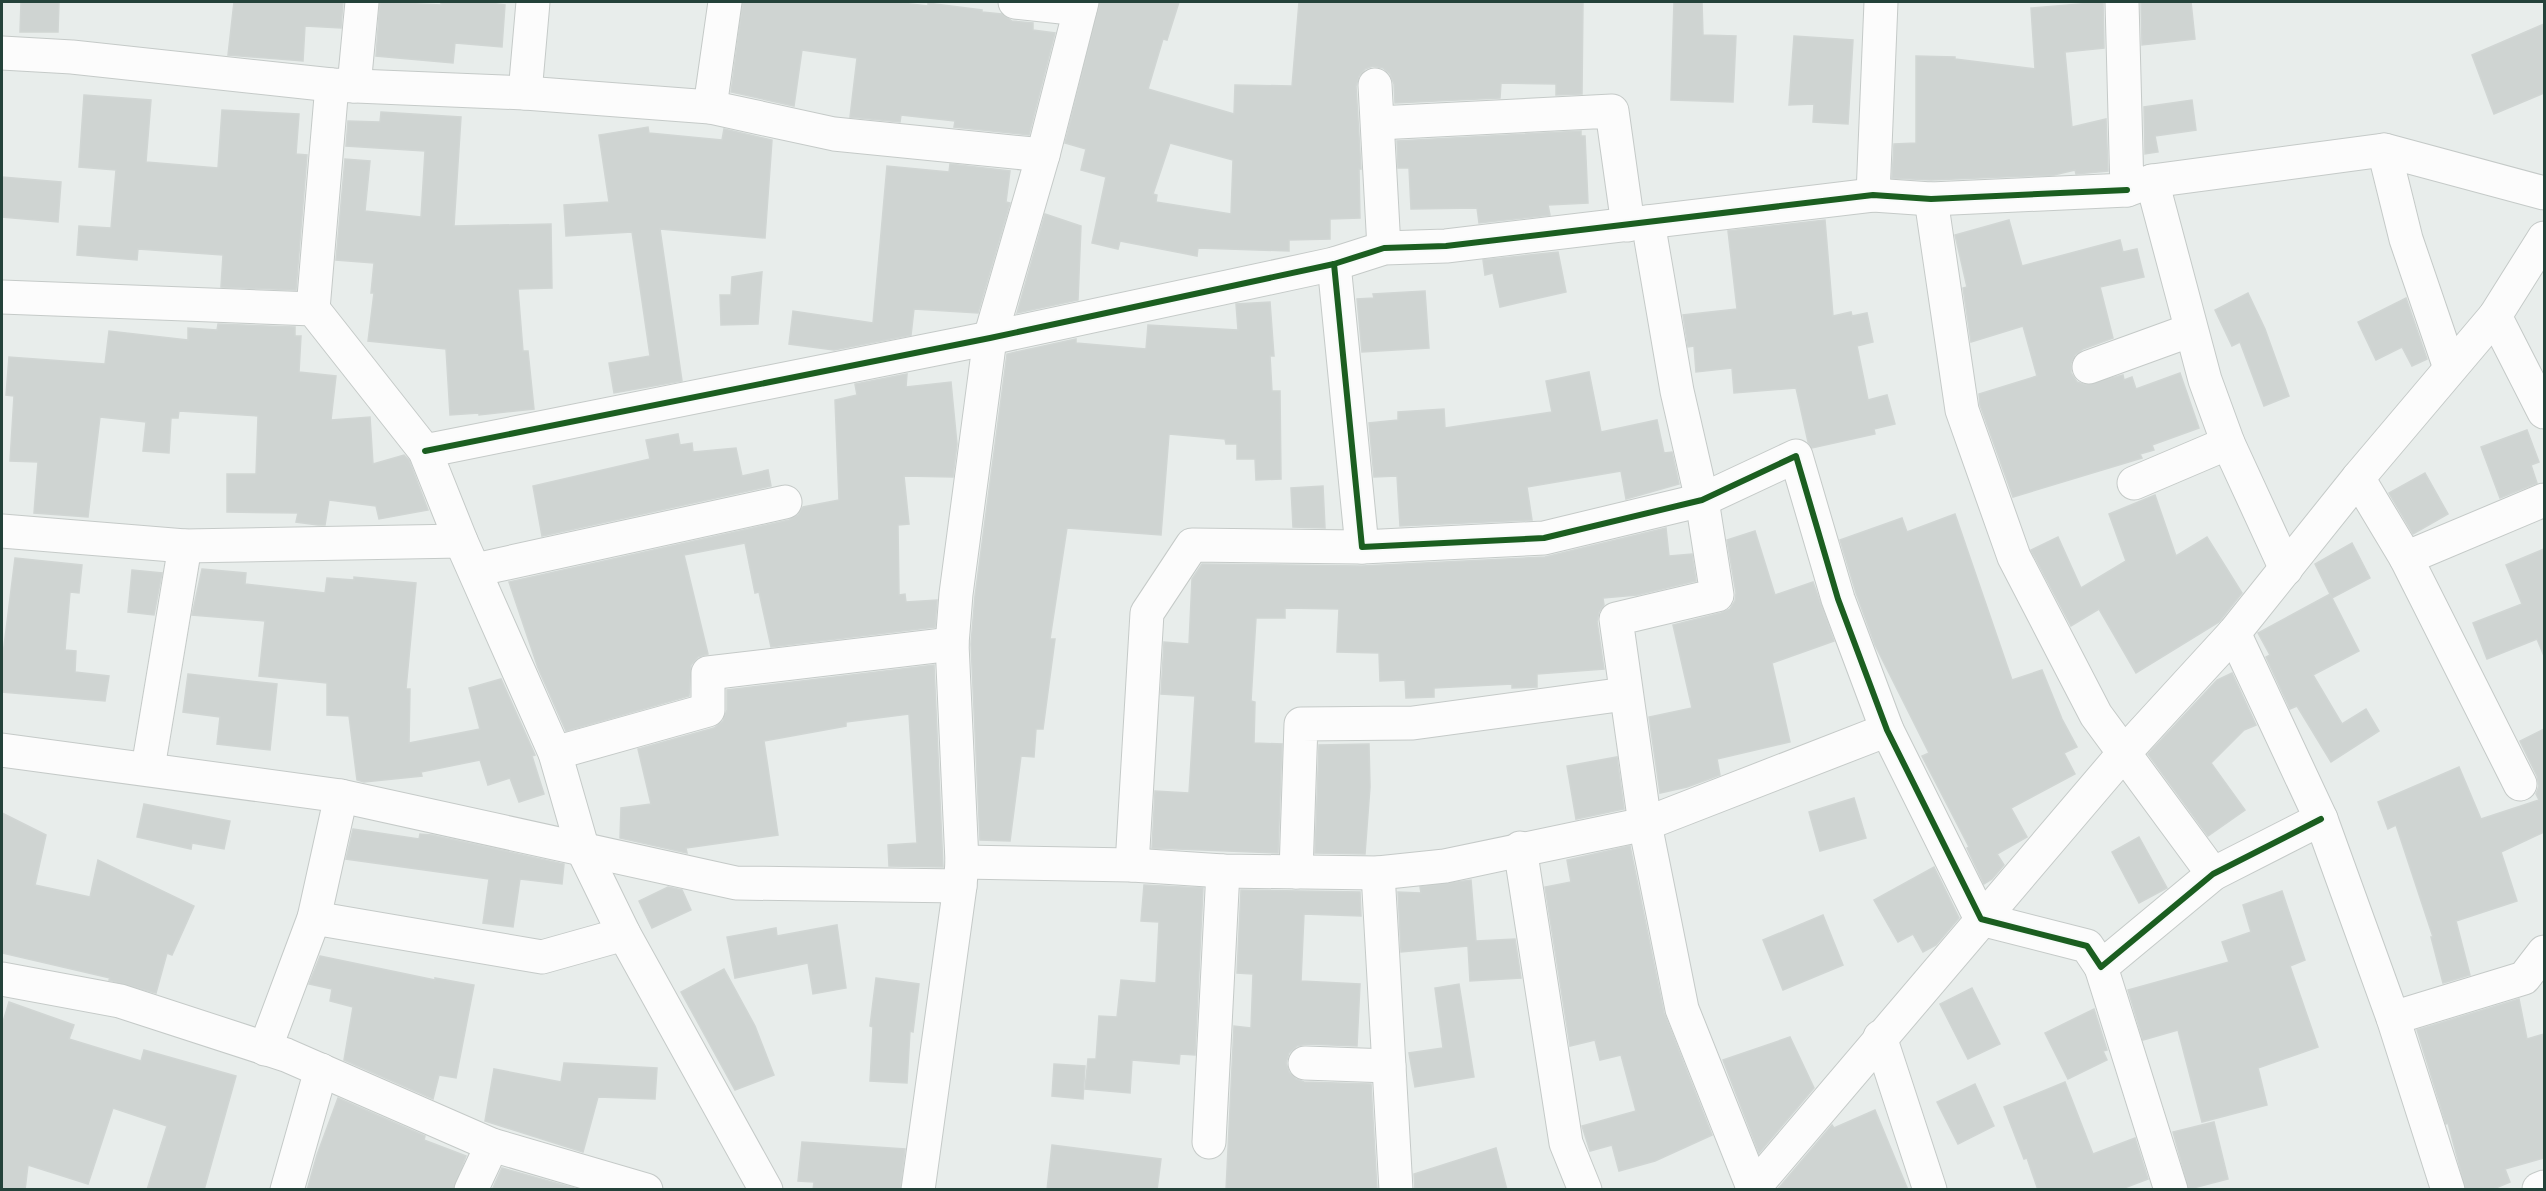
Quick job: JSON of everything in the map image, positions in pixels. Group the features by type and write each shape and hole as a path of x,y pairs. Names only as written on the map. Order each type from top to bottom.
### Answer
{"street":[{"path":"362,2 343,85 313,309 425,451 461,541 555,753 583,850 624,934 766,1190"},
{"path":"525,93 533,2"},
{"path":"710,107 725,2"},
{"path":"918,1190 961,874 952,644 956,594 990,338 1043,155 1081,5 1015,2"},
{"path":"1873,195 1881,2"},
{"path":"2122,2 2140,185 2228,443 2286,569"},
{"path":"2,53 72,57 343,85 525,93 710,107 834,134 1043,155"},
{"path":"1376,85 1384,248"},
{"path":"1378,123 1611,111 1702,500 1717,595 1616,620 1625,694 1645,824 1682,1009 1753,1189 2124,753 2234,633 2358,478 2495,316 2544,238"},
{"path":"2384,150 2406,239 2450,368"},
{"path":"425,451 990,338 1334,264 1384,248 1446,246 1873,195 1931,200 2140,185 2384,150 2544,193"},
{"path":"1931,200 1962,410 2014,557 2096,715 2213,874"},
{"path":"1334,264 1362,547"},
{"path":"2,297 313,309"},
{"path":"2495,316 2544,412"},
{"path":"2089,367 2191,330"},
{"path":"2134,483 2228,443"},
{"path":"1132,865 1147,613 1192,545 1362,547 1544,538 1702,500 1796,456 1838,599 1887,730 1981,919 2087,946 2101,967 2170,1190"},
{"path":"2358,478 2406,558 2520,784"},
{"path":"2406,558 2544,500"},
{"path":"475,570 785,502"},
{"path":"2,531 185,546 461,541"},
{"path":"148,768 185,546"},
{"path":"2234,633 2321,819 2394,1018 2448,1190"},
{"path":"555,753 708,710 708,673 952,644"},
{"path":"1296,872 1301,724 1413,723 1625,694"},
{"path":"2,750 341,796 736,883 1132,865 1224,871 1378,873 1445,866 1520,848 1645,824 1887,730"},
{"path":"265,1049 314,918 341,796"},
{"path":"2101,967 2213,874 2321,819"},
{"path":"1520,848 1566,1143 1585,1190"},
{"path":"1209,1142 1224,871"},
{"path":"1378,873 1396,1190"},
{"path":"314,918 542,957 624,934"},
{"path":"2394,1018 2524,978 2544,952"},
{"path":"2,979 120,1001 321,1070 492,1145 646,1190"},
{"path":"1880,1037 1930,1190"},
{"path":"1305,1063 1389,1066"},
{"path":"287,1190 321,1070"},
{"path":"471,1190 492,1145"},
{"path":"2539,1189 2544,1186"}],"building":[{"path":"21,2 59,2 58,32 20,32"},
{"path":"234,2 343,2 341,28 305,26 303,61 228,55"},
{"path":"380,2 441,5 441,2 482,2 505,5 502,47 455,43 453,63 376,56"},
{"path":"743,2 893,2 928,6 928,3 1002,14 1012,21 1033,23 1033,30 1055,33 1029,135 954,127 955,121 901,115 900,122 850,117 857,58 802,50 794,106 731,92"},
{"path":"1100,2 1179,2 1167,40 1163,39 1148,89 1234,114 1235,85 1292,86 1299,2 1583,2 1582,94 1556,95 1556,84 1501,83 1500,98 1395,103 1394,84 1390,74 1383,68 1373,66 1365,69 1359,76 1356,86 1361,169 1359,169 1360,218 1330,219 1330,239 1289,240 1289,251 1198,248 1197,256 1120,241 1118,249 1092,243 1106,177 1081,170 1086,149 1065,143","holes":["1170,143 1233,160 1231,214 1156,202 1157,195 1153,194"]},
{"path":"1674,2 1702,2 1703,35 1736,36 1733,102 1671,100"},
{"path":"2103,2 2104,48 2065,52 2072,127 2106,119 2108,171 2076,174 2075,170 2054,175 1931,180 1892,178 1894,144 1916,143 1916,56 1955,57 1955,59 2035,69 2031,8"},
{"path":"2141,2 2191,2 2195,39 2142,45"},
{"path":"2544,24 2544,93 2494,114 2472,55"},
{"path":"1794,36 1853,40 1848,124 1813,122 1814,104 1789,105"},
{"path":"84,95 151,100 146,162 218,168 222,110 299,114 296,154 307,155 296,290 221,287 223,255 138,249 137,260 77,255 79,226 111,228 116,170 79,167"},
{"path":"2192,100 2196,130 2155,136 2158,152 2145,154 2144,107"},
{"path":"381,112 461,117 454,226 551,224 552,288 518,289 523,351 528,351 534,409 479,415 479,413 450,415 446,349 368,341 374,293 371,293 374,263 336,260 345,159 370,161 365,211 421,217 425,151 346,146 348,121 380,122"},
{"path":"648,127 649,133 722,140 724,129 772,140 765,238 660,229 682,381 614,393 609,363 650,356 632,232 566,236 564,205 609,202 599,135"},
{"path":"1581,131 1581,136 1585,136 1588,203 1548,205 1550,215 1479,223 1477,208 1411,209 1409,168 1398,168 1397,141"},
{"path":"950,164 1010,171 1006,202 1010,203 978,313 914,309 911,335 834,350 789,344 793,311 873,323 887,166 949,172"},
{"path":"2,177 61,182 58,222 2,217"},
{"path":"1045,214 1081,226 1078,300 1017,313"},
{"path":"1825,220 1833,316 1851,312 1852,316 1867,313 1873,342 1857,346 1868,400 1887,395 1895,424 1874,429 1875,434 1812,448 1808,442 1796,388 1734,393 1732,368 1696,372 1694,346 1688,347 1683,315 1737,309 1728,231"},
{"path":"2009,220 2022,266 2120,240 2123,252 2137,249 2144,277 2100,287 2113,338 2083,349 2075,355 2071,363 2071,373 2077,382 2086,385 2123,375 2124,380 2132,377 2136,389 2180,373 2199,428 2152,445 2154,450 2140,454 2142,458 2013,497 1980,405 1979,394 2037,376 2023,326 1971,342 1963,288 1967,287 1955,235"},
{"path":"1558,252 1566,292 1500,307 1493,273 1485,275 1483,260"},
{"path":"762,272 758,324 721,325 720,295 731,295 732,277"},
{"path":"1425,291 1429,348 1362,352 1357,299 1374,298 1373,294"},
{"path":"2248,293 2265,329 2289,396 2264,406 2240,342 2232,346 2215,310"},
{"path":"2406,298 2427,359 2412,366 2402,347 2376,360 2358,322"},
{"path":"1270,302 1274,356 1270,356 1272,391 1280,391 1281,479 1256,480 1255,459 1237,459 1237,444 1226,444 1225,439 1169,434 1161,535 1067,528 1050,639 1055,639 1043,729 1036,729 1034,757 1021,756 1010,841 980,840 971,644 975,596 1007,354 1076,339 1076,343 1146,349 1148,325 1238,330 1236,304"},
{"path":"218,324 295,327 295,336 301,336 299,372 336,376 331,420 370,417 373,464 404,455 409,460 428,510 379,519 376,506 329,500 325,525 296,522 298,513 227,512 227,474 256,474 258,416 179,411 178,418 171,418 169,453 143,451 146,422 100,417 88,517 34,513 38,462 10,461 14,396 6,395 9,357 105,364 109,331 188,340 188,328 217,330"},
{"path":"1589,372 1601,432 1657,420 1664,453 1672,452 1679,484 1626,499 1621,471 1527,487 1532,520 1400,526 1397,476 1374,477 1369,423 1398,420 1398,412 1444,409 1445,428 1552,412 1546,381"},
{"path":"907,374 906,387 951,382 957,444 953,477 904,476 909,524 898,525 899,595 905,594 906,602 937,600 935,627 771,647 759,592 755,593 745,543 684,555 708,654 698,657 691,665 689,696 566,731 538,668 509,582 789,520 798,515 803,507 839,500 835,400 857,395 855,384"},
{"path":"2527,430 2539,462 2531,465 2537,483 2500,498 2481,447"},
{"path":"678,434 680,445 692,443 693,452 736,448 742,476 768,470 771,486 542,536 533,486 650,459 646,440"},
{"path":"2425,473 2448,514 2413,534 2389,493"},
{"path":"1323,486 1325,528 1293,527 1291,488"},
{"path":"2155,495 2176,556 2207,537 2242,593 2219,622 2136,673 2099,609 2071,626 2031,550 2058,537 2081,588 2126,561 2109,514"},
{"path":"1955,514 2012,680 2042,670 2062,719 2077,747 2064,753 2075,774 2011,808 2027,837 1997,854 2004,865 1992,879 1984,884 1967,848 1969,847 1922,756 1929,753 1875,645 1840,540 1902,518 1907,532"},
{"path":"1666,528 1669,556 1692,554 1696,581 1637,595 1603,598 1604,605 1597,621 1604,669 1537,674 1537,687 1512,688 1512,684 1434,688 1434,697 1406,698 1405,680 1380,681 1379,653 1337,652 1339,609 1285,608 1285,618 1256,618 1251,701 1255,702 1254,743 1282,744 1278,853 1152,848 1155,791 1189,793 1195,696 1161,694 1164,642 1189,644 1192,579 1202,564 1362,566 1545,557"},
{"path":"1755,531 1775,595 1813,582 1834,641 1772,663 1790,742 1717,759 1720,775 1687,787 1660,793 1649,717 1692,708 1673,625 1730,609 1735,601 1736,593 1727,540"},
{"path":"2352,543 2370,578 2332,598 2315,564"},
{"path":"2544,549 2544,656 2537,639 2487,659 2473,623 2522,604 2506,565"},
{"path":"15,558 82,565 79,593 70,592 65,650 76,651 75,672 109,676 105,701 2,692 2,662"},
{"path":"202,569 246,573 245,584 325,593 327,578 354,580 354,577 416,583 406,689 410,689 409,743 480,729 469,688 501,679 535,755 532,756 544,794 519,802 510,778 488,785 480,760 421,772 422,776 364,782 357,780 349,716 327,715 327,683 259,676 265,621 192,615"},
{"path":"132,570 162,573 154,615 128,612"},
{"path":"2330,594 2359,651 2313,675 2342,724 2366,709 2379,731 2331,762 2297,706 2290,709 2266,657 2270,655 2258,633"},
{"path":"934,665 943,867 889,866 888,845 917,843 909,714 846,722 846,726 764,741 778,835 686,848 687,853 620,838 621,808 651,804 638,749 714,728 723,721 727,710 727,690"},
{"path":"2232,673 2256,725 2244,730 2211,763 2245,810 2208,836 2148,754 2217,680"},
{"path":"188,674 277,684 270,750 217,744 220,717 183,712"},
{"path":"2544,729 2544,832 2501,852 2517,901 2456,921 2470,975 2443,983 2431,937 2433,937 2396,825 2388,829 2378,802 2459,767 2481,819 2539,800 2536,794 2539,786 2537,776 2520,741"},
{"path":"1369,744 1370,787 1365,854 1315,853 1319,745"},
{"path":"1617,757 1624,809 1576,819 1567,766"},
{"path":"1854,798 1866,838 1820,851 1809,812"},
{"path":"144,804 230,821 224,849 192,843 191,849 137,837"},
{"path":"2,813 46,835 35,885 90,897 98,860 194,906 172,955 167,953 156,993 109,980 110,978 2,953"},
{"path":"353,829 419,839 420,834 432,835 564,864 562,884 520,879 513,927 483,923 489,879 346,859"},
{"path":"2139,837 2167,888 2139,903 2112,852"},
{"path":"1630,846 1664,1013 1712,1135 1655,1161 1619,1171 1612,1145 1590,1151 1582,1126 1636,1111 1621,1055 1600,1060 1595,1040 1570,1046 1545,887 1571,882 1567,860"},
{"path":"1934,867 1959,918 1936,945 1923,952 1913,934 1898,942 1874,900"},
{"path":"1471,880 1476,941 1515,939 1521,978 1470,981 1468,946 1401,952 1398,892 1421,893 1420,887"},
{"path":"1144,885 1203,888 1195,1055 1180,1054 1179,1064 1132,1060 1130,1093 1085,1089 1088,1059 1096,1059 1099,1016 1117,1017 1121,980 1156,983 1159,922 1141,921"},
{"path":"668,887 682,890 691,910 652,928 639,901"},
{"path":"1241,890 1360,892 1361,916 1304,914 1301,981 1360,984 1357,1046 1306,1044 1297,1046 1289,1053 1286,1063 1289,1072 1296,1079 1304,1082 1371,1084 1377,1190 1226,1190 1234,1026 1251,1028 1253,974 1237,973"},
{"path":"2282,891 2305,960 2290,966 2318,1047 2258,1068 2267,1105 2202,1122 2178,1030 2143,1040 2128,990 2229,962 2222,942 2251,932 2243,905"},
{"path":"1823,915 1843,965 1783,990 1763,940"},
{"path":"837,925 846,988 813,994 808,963 735,978 727,937 776,928 777,936"},
{"path":"320,956 435,980 435,978 474,985 456,1078 439,1075 433,1099 344,1060 353,1007 330,1001 332,989 309,984"},
{"path":"724,969 755,1026 774,1075 735,1090 681,992"},
{"path":"876,978 919,984 913,1032 910,1031 907,1083 870,1081 873,1027 870,1026"},
{"path":"1459,984 1474,1077 1415,1087 1409,1053 1443,1048 1435,988"},
{"path":"1972,988 2000,1044 1968,1059 1940,1004"},
{"path":"2519,999 2527,1039 2544,1034 2544,1158 2505,1169 2510,1182 2491,1190 2466,1190 2448,1123 2446,1124 2417,1030"},
{"path":"9,1002 74,1025 69,1039 141,1061 144,1050 236,1076 204,1190 147,1190 167,1126 113,1108 88,1184 28,1165 25,1190 2,1190 2,1025"},
{"path":"2094,1009 2107,1050 2103,1051 2107,1060 2068,1079 2045,1033"},
{"path":"1790,1037 1814,1088 1759,1153 1723,1060"},
{"path":"564,1063 657,1068 655,1099 598,1097 583,1152 485,1121 494,1069 561,1082"},
{"path":"1054,1064 1085,1066 1083,1099 1052,1096"},
{"path":"2065,1082 2093,1154 2135,1138 2148,1179 2119,1190 2038,1190 2027,1158 2024,1159 2004,1107"},
{"path":"1975,1084 1994,1126 1958,1144 1937,1102"},
{"path":"338,1098 425,1136 424,1140 466,1156 453,1190 307,1190"},
{"path":"1875,1110 1908,1190 1777,1190 1832,1125 1834,1128"},
{"path":"2214,1122 2228,1179 2189,1189 2173,1132"},
{"path":"802,1142 905,1149 900,1190 813,1190 814,1182 798,1181"},
{"path":"1052,1145 1161,1159 1157,1190 1047,1190"},
{"path":"1496,1148 1507,1190 1415,1190 1414,1174"},
{"path":"502,1168 574,1188 574,1190 492,1190"}],"cycle path":[{"path":"425,451 990,338 1334,264 1384,248 1446,246 1873,195 1931,199 2127,190"},
{"path":"1334,264 1362,547 1544,538 1702,500 1796,456 1838,599 1887,730 1981,919 2087,946 2101,967 2213,874 2321,819"}]}
